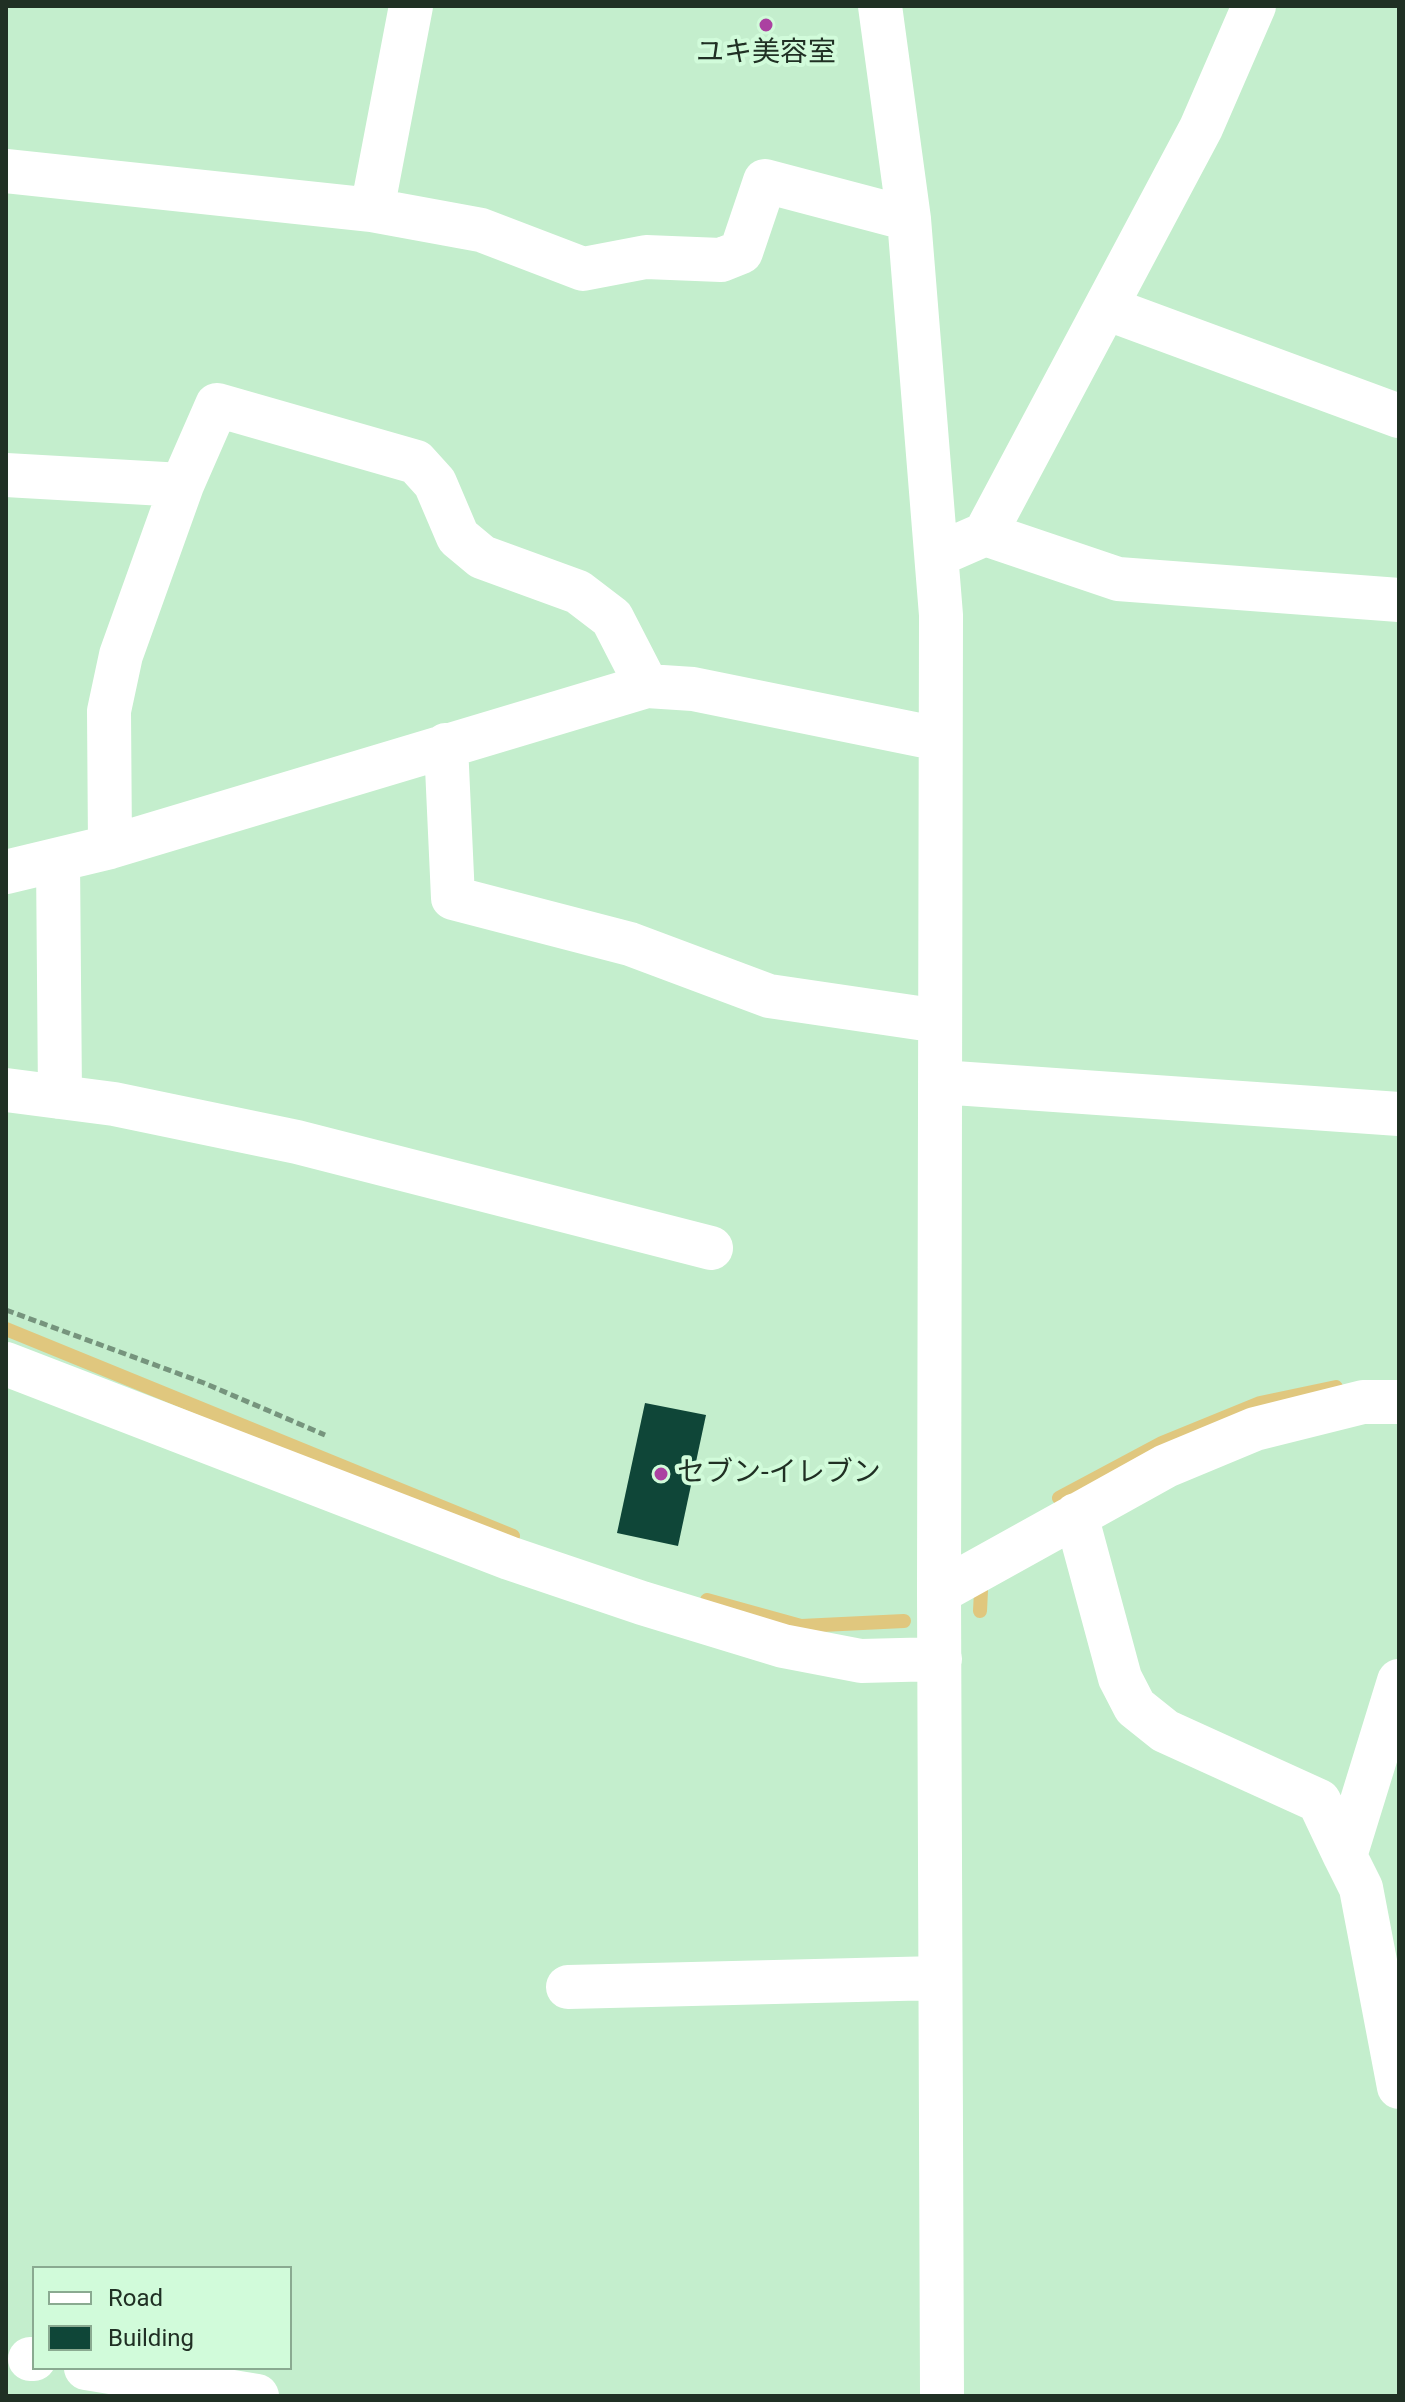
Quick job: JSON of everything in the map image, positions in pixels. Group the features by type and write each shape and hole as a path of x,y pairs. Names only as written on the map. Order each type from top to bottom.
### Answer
{"street":[{"path":"372,210 411,6"},
{"path":"880,6 909,219 941,615 939,1978 942,2396"},
{"path":"937,555 985,534 1201,128 1254,6"},
{"path":"6,171 372,210 481,230 583,269 646,257 721,260 741,252 765,181 909,219"},
{"path":"1106,308 1399,416"},
{"path":"110,847 109,711 121,655 182,485 217,405 416,462 435,483 458,537 482,557 578,592 601,609 612,618 647,686"},
{"path":"6,475 182,485"},
{"path":"985,534 1118,579 1399,600"},
{"path":"6,872 110,847 647,686 693,689 939,739"},
{"path":"446,745 453,898 630,944 769,996 939,1021"},
{"path":"58,860 60,1097"},
{"path":"940,1082 1399,1114"},
{"path":"6,1090 114,1104 297,1142 711,1248"},
{"path":"6,1364 509,1558 642,1603 783,1646 861,1661 940,1659"},
{"path":"939,1592 1166,1466 1255,1429 1363,1402 1399,1402"},
{"path":"1076,1515 1120,1678 1135,1707 1165,1731 1319,1801 1368,1881"},
{"path":"1399,1681 1368,1881 1399,2087"},
{"path":"568,1987 939,1978"},
{"path":"98,2370 257,2396"}],"building":[{"name":"セブン-イレブン","path":"645,1403 706,1415 678,1546 617,1533"}],"waterway":[{"path":"6,1329 513,1536"},
{"path":"1059,1498 1162,1443 1260,1403 1336,1387"},
{"path":"980,1611 981,1591"},
{"path":"707,1600 801,1626 904,1621"}],"place":[{"name":"ユキ美容室","path":"766,25"},
{"name":"セブン-イレブン","path":"661,1474"}]}
